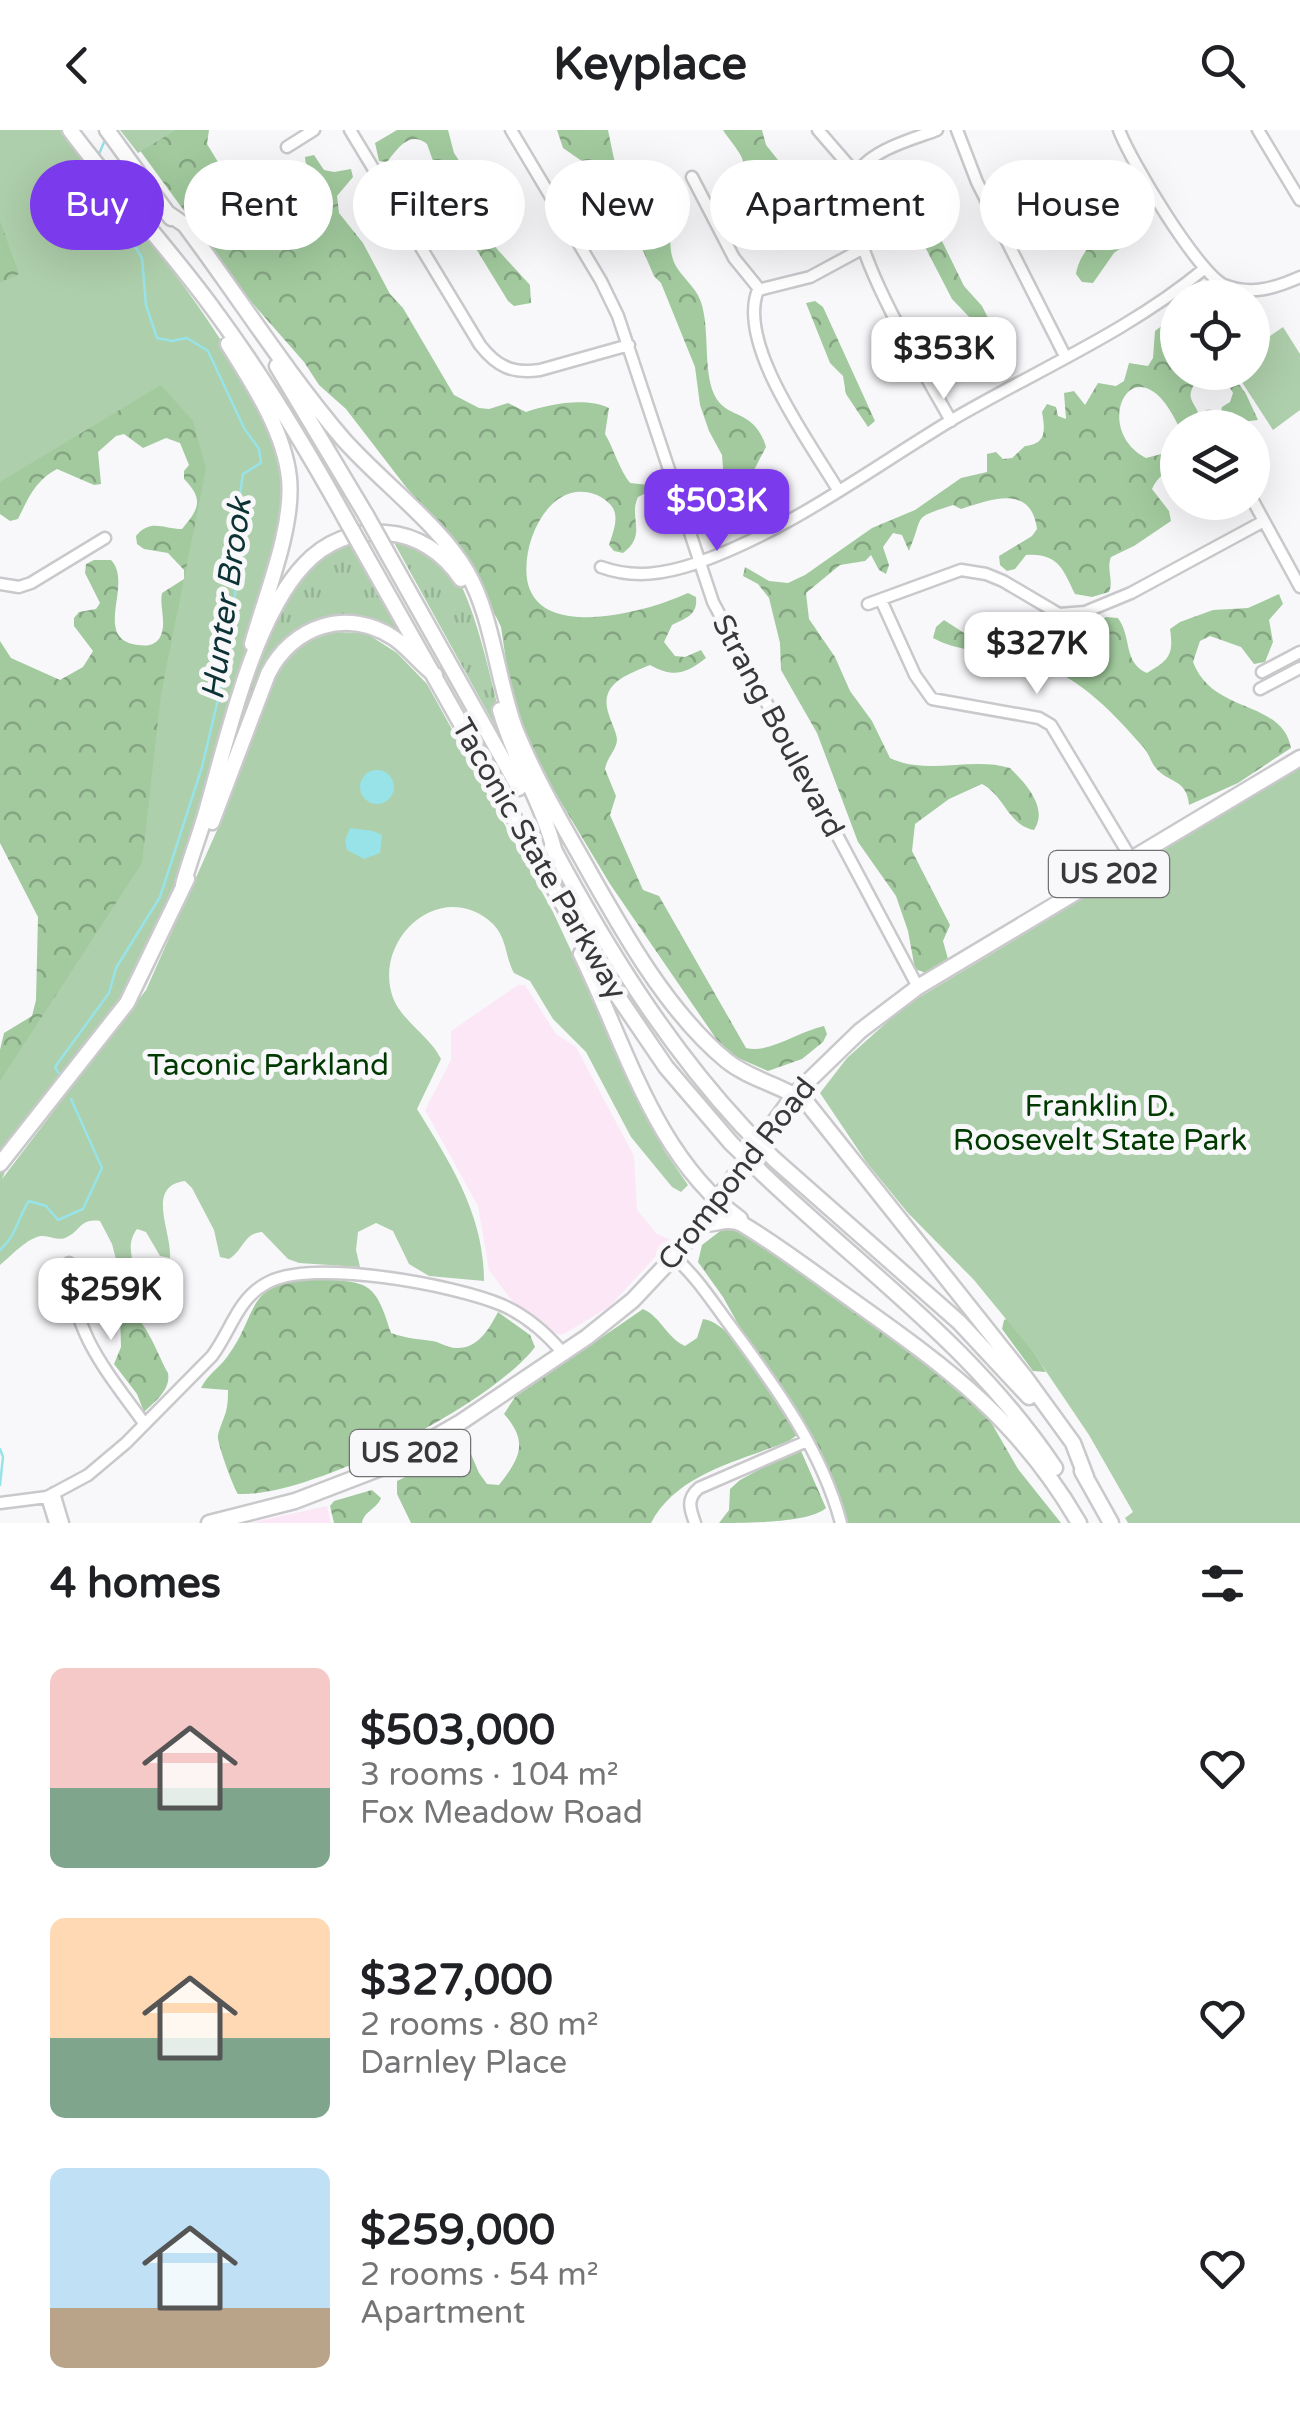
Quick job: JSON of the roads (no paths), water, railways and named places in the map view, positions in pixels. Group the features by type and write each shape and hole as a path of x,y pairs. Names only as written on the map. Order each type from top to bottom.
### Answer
{"highway":[{"name":"Taconic State Parkway","path":"70,130 214,309 281,408 638,1030 732,1143 984,1376 1036,1440 1088,1523"},
{"name":"Taconic State Parkway","path":"108,130 270,356 644,1002 692,1069 774,1159 976,1338 1031,1400 1086,1477 1111,1523"},
{"path":"166,212 185,226 338,433 447,544 464,567 479,600 510,714 532,768 610,908 652,974 726,1060 807,1103 1006,1352 1073,1444 1086,1477"},
{"path":"184,886 284,528 290,492 279,440 218,328 214,309"},
{"path":"228,736 266,630 304,564 324,547 353,535 385,532 410,538 444,558 466,587 509,742 548,823 556,853"},
{"path":"0,1164 127,1003 203,845 268,674 291,642 326,624 358,624 390,636 434,675"},
{"name":"Crompond Road","path":"209,1523 295,1501 382,1468 462,1422 563,1353 625,1307 674,1257 795,1094 860,1031 918,987 1300,758"},
{"path":"552,886 552,899 666,1138 688,1170 717,1202 934,1358 972,1390 1034,1455 1079,1523"},
{"path":"700,1224 734,1221 768,1241"}],"street":[{"path":"287,147 314,130"},
{"path":"350,130 480,345 502,368 540,370 629,346"},
{"name":"Strang Boulevard","path":"511,130 601,281 629,346 698,562 734,646 918,987"},
{"path":"818,130 843,160"},
{"path":"873,160 937,130"},
{"path":"957,130 977,182 1065,356"},
{"path":"1118,130 1140,171 1204,268 1226,286 1256,291 1300,277"},
{"path":"1258,130 1300,200"},
{"path":"692,178 734,258 760,290"},
{"path":"838,490 762,355 753,310 755,295 760,290 810,277 862,250 951,421"},
{"path":"601,568 638,576 698,562 784,521 1154,307 1204,268"},
{"path":"868,604 960,570 1004,581 1060,614 1085,612 1114,602 1264,521 1300,587"},
{"path":"0,584 19,587 32,583 104,538"},
{"path":"881,600 915,676 932,698 1040,718 1051,725 1132,860"},
{"path":"1262,672 1300,652"},
{"path":"1260,690 1300,668"},
{"path":"674,1257 701,1283 777,1391 807,1441 840,1523"},
{"path":"70,1263 70,1287 84,1336 144,1423"},
{"path":"0,1503 50,1495 104,1464 212,1356 254,1290 295,1274 425,1282 488,1300 532,1324 563,1353"},
{"path":"695,1523 689,1508 693,1493 807,1441"},
{"path":"50,1495 55,1523"},
{"path":"50,1495 63,1523"}],"water":[{"path":"377,770 389,775 394,787 389,799 377,804 365,799 360,787 365,775"},
{"path":"350,828 382,835 380,853 364,859 347,850 345,841"}],"waterway":[{"name":"Hunter Brook","path":"99,154 105,140"},
{"name":"Hunter Brook","path":"59,1074 55,1067 109,993 116,968 160,897 202,767 224,674 235,596 243,474 261,463 259,449 244,428 208,351 187,338 157,338 146,305 142,258 137,250"},
{"path":"0,1250 10,1239 29,1201 46,1206 58,1220 83,1209 102,1168 71,1099"},
{"path":"0,1449 0,1485"}],"park label":[{"name":"Taconic Parkland","path":"268,1065"},
{"name":"Franklin D. Roosevelt State Park","path":"1100,1123"}]}
